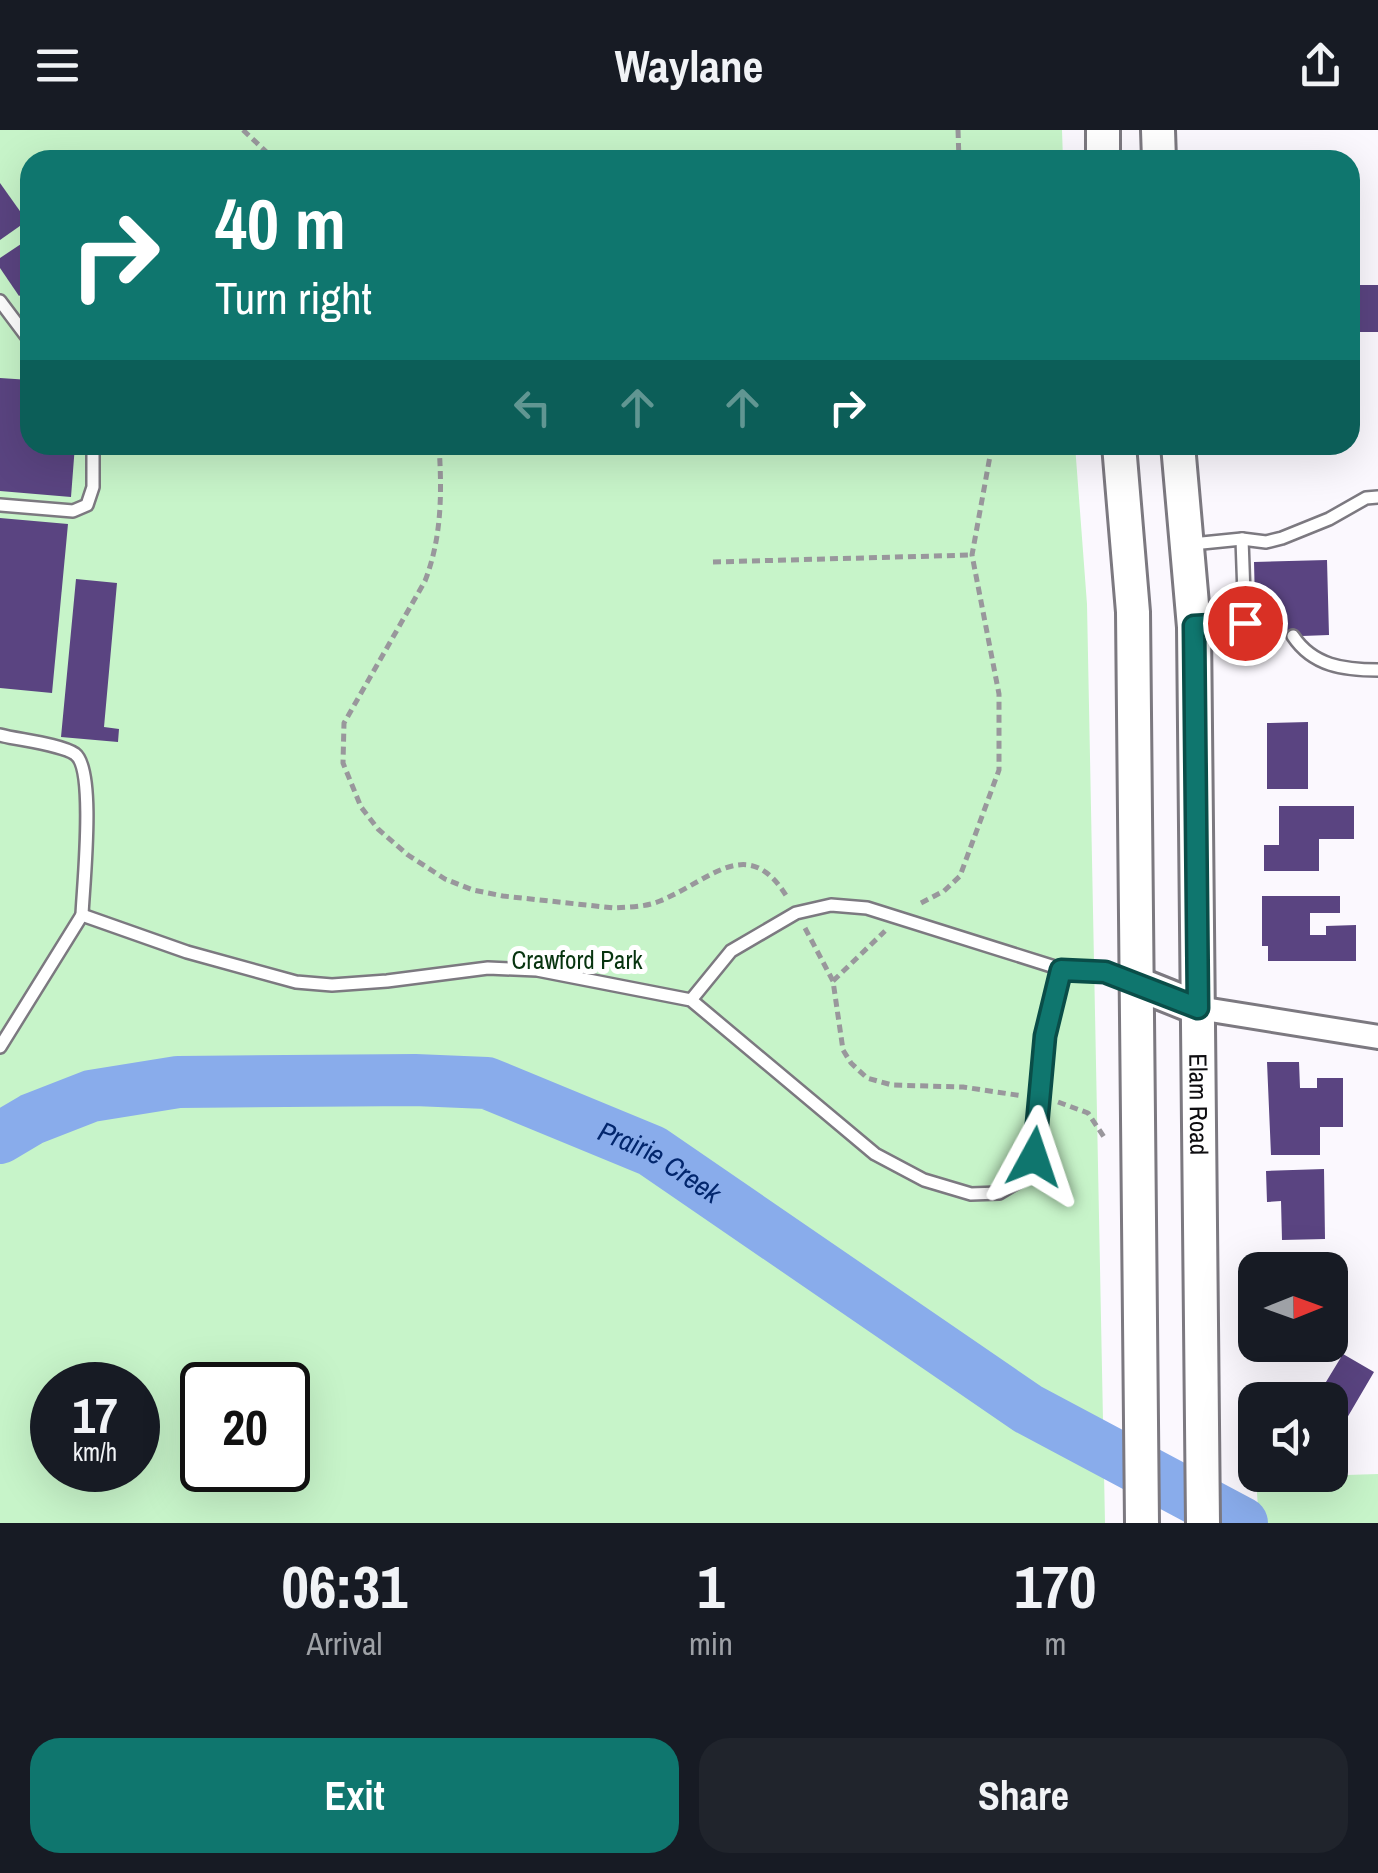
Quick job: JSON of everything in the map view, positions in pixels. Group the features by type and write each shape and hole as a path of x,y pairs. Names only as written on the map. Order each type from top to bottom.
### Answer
{"main road":[{"path":"1121,455 1132,612 1142,1523"},
{"name":"Elam Road","path":"1179,455 1194,626 1202,1523"},
{"path":"1138,984 1198,1008"}],"street":[{"path":"1198,1008 1378,1037"}],"lane":[{"path":"0,301 20,328"},
{"path":"0,505 73,510 87,505 93,487 92,455"},
{"path":"1187,544 1282,538 1378,496"},
{"path":"1242,539 1245,623"},
{"path":"1194,626 1274,621"},
{"path":"1293,636 1304,653 1334,666 1378,670"},
{"path":"0,735 74,753 82,762 87,796 82,914 0,1047"},
{"path":"691,1000 731,951 796,913 832,905 868,908 1061,970 1105,972 1138,984"},
{"path":"82,914 187,952 296,982 387,981 504,968 537,970 691,1000 875,1154 924,1180 971,1194 999,1194 1022,1180 1034,1157 1045,1036 1061,970"}],"path":[{"path":"243,130 265,150"},
{"path":"439,455 440,517 434,559 344,723 343,763 361,807 378,829 408,856 445,880 473,890 614,908 655,903 721,870 750,863 765,869 775,878 833,981 843,1050 867,1078 892,1085 963,1087 1039,1098 1088,1113 1104,1133 1107,1144"},
{"path":"833,981 899,919 944,891 960,876 999,770 999,694 972,555 990,455"},
{"path":"714,562 972,555"}],"green space":[{"name":"Crawford Park","path":"0,130 1062,130 1063,150 20,150 20,455 1076,455 1087,604 1105,1523 0,1523"},
{"path":"1378,1474 1378,1523 1259,1523 1257,1492 1348,1492 1348,1475"}],"building":[{"path":"0,183 20,211 20,226 0,240"},
{"path":"20,245 19,296 0,268 0,258"},
{"path":"1360,285 1378,285 1378,332 1360,332"},
{"path":"0,378 20,379 20,455 74,455 71,497 0,491"},
{"path":"0,518 68,524 52,693 0,688"},
{"path":"1327,560 1329,635 1275,637 1274,603 1255,603 1254,562"},
{"path":"76,579 117,583 104,727 119,729 118,742 61,737"},
{"path":"1308,722 1308,789 1267,789 1267,723"},
{"path":"1279,806 1354,806 1354,839 1319,839 1319,871 1264,871 1264,845 1279,845"},
{"path":"1262,896 1340,896 1340,913 1310,913 1310,935 1326,935 1326,926 1356,925 1356,961 1268,961 1268,946 1262,946"},
{"path":"1267,1062 1299,1062 1300,1088 1317,1088 1317,1078 1343,1078 1343,1127 1320,1127 1320,1155 1271,1155"},
{"path":"1324,1169 1325,1239 1282,1240 1281,1201 1267,1202 1266,1171"},
{"path":"1348,1357 1374,1372 1348,1416 1348,1382 1326,1382 1338,1362 1348,1362"}],"waterway":[{"name":"Prairie Creek","path":"0,1138 32,1119 91,1096 178,1082 487,1083 652,1151 1028,1409 1242,1523"}],"route":[{"path":"1034,1157 1045,1036 1061,970 1105,972 1198,1008 1194,626 1245,623"}]}
